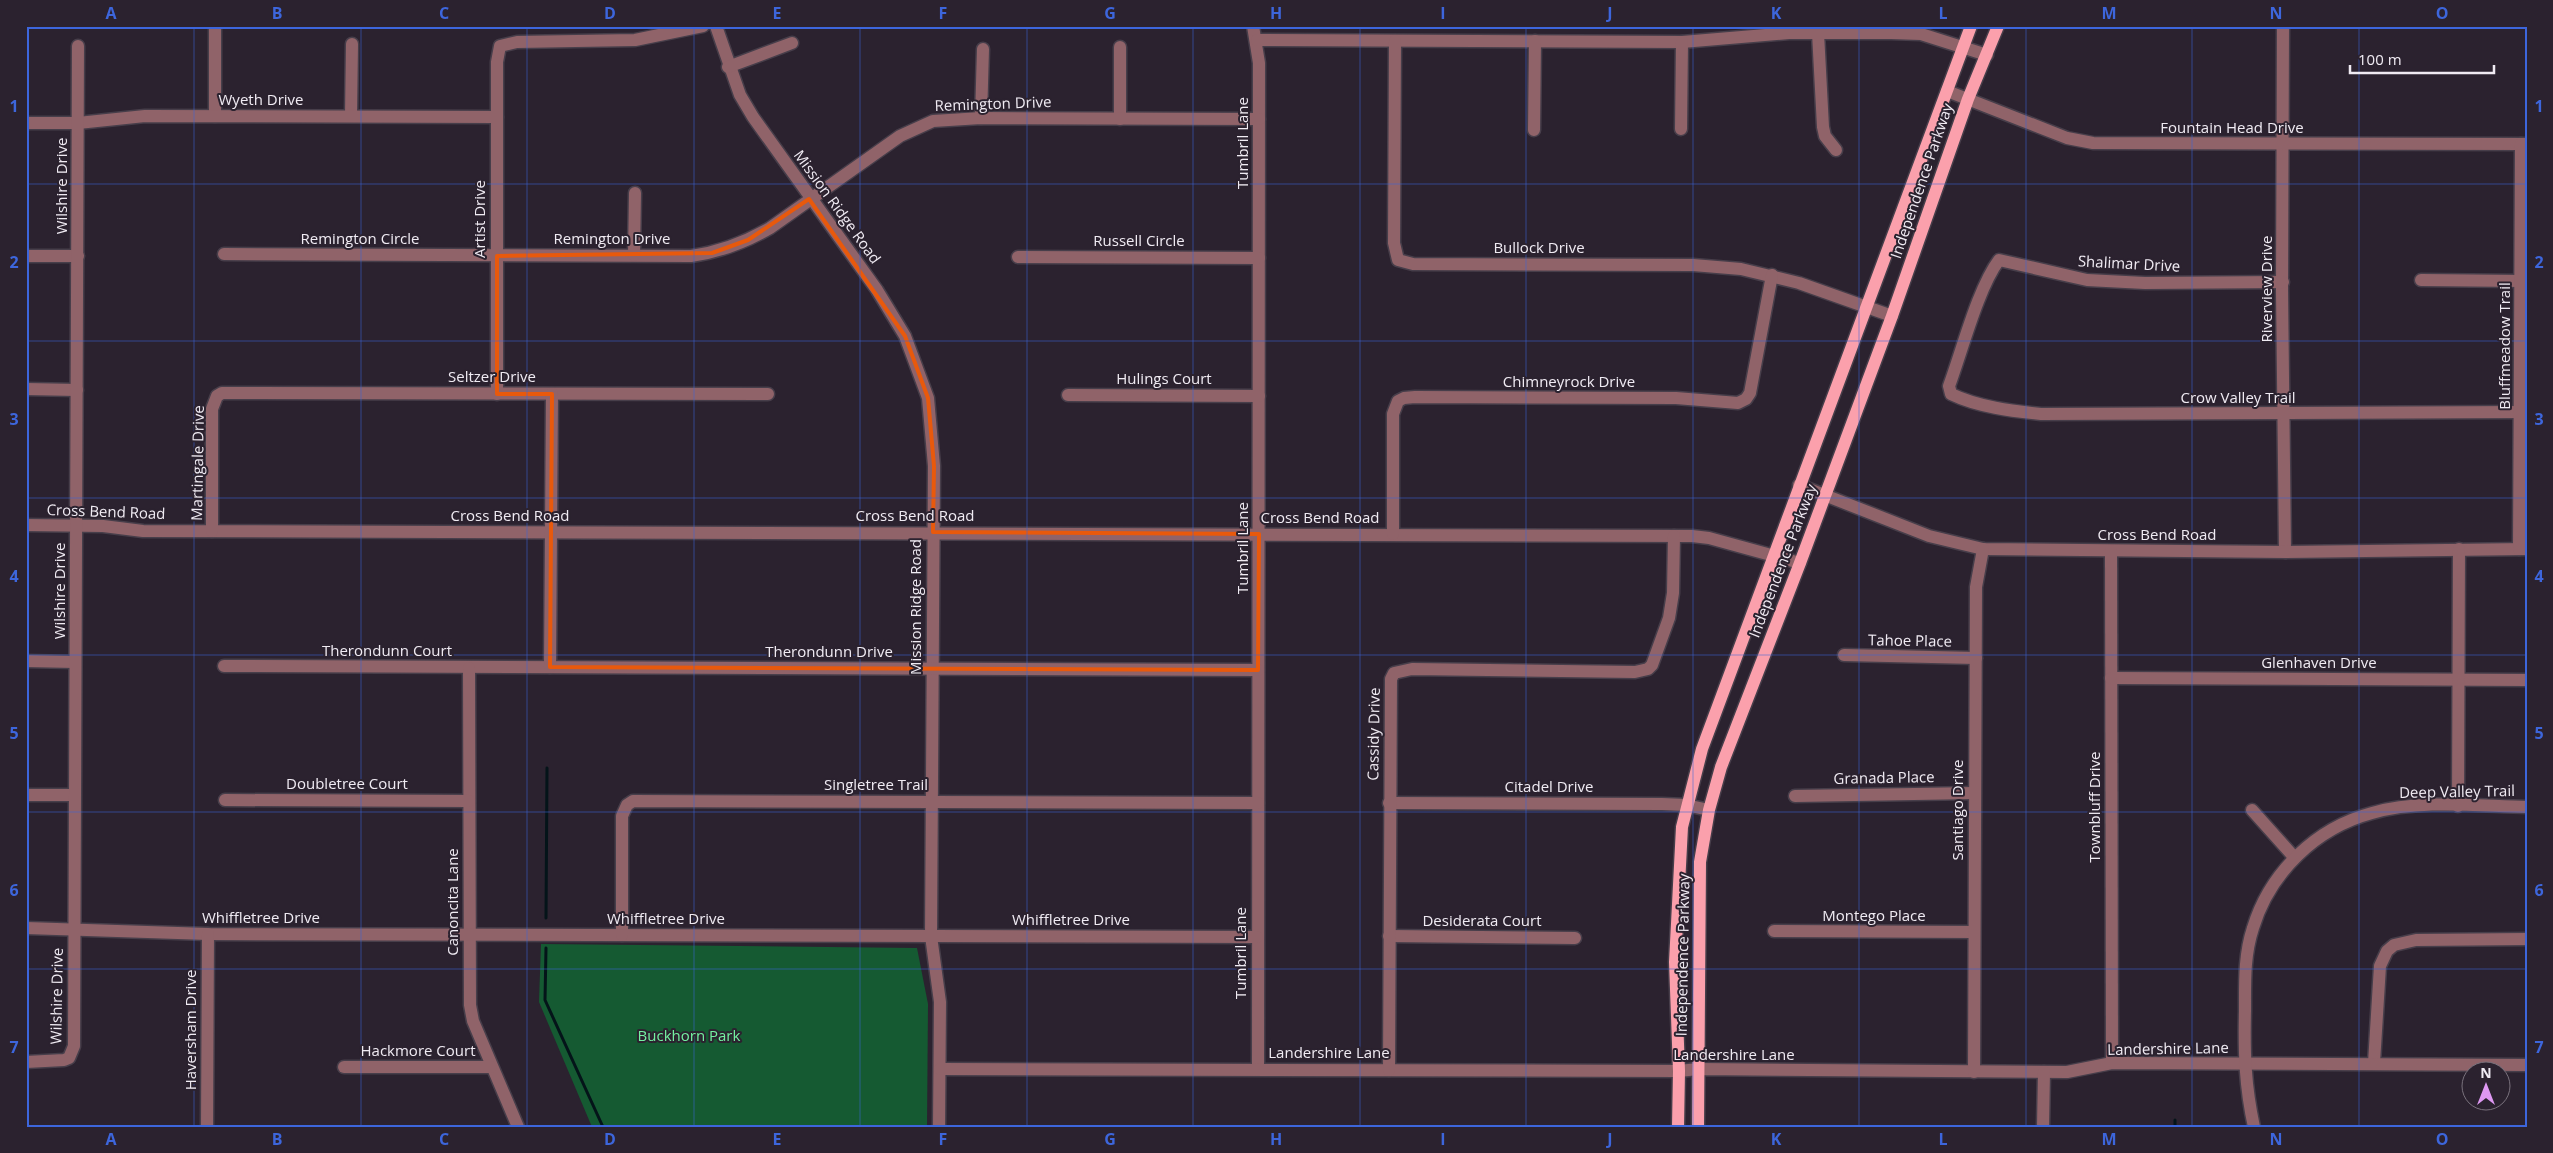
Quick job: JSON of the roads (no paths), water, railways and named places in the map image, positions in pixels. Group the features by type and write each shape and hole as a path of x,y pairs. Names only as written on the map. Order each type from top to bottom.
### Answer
{"main road":[{"name":"Independence Parkway","path":"1678,1127 1679,1071 1675,962 1682,827 1686,805 1702,749 1971,26"},
{"name":"Independence Parkway","path":"1698,1127 1700,862 1709,810 1721,767 1800,563 1892,316 1968,100 1998,26"}],"street":[{"path":"215,26 215,116"},
{"name":"Artist Drive","path":"497,394 497,52 500,46 517,42 635,40 703,26"},
{"name":"Mission Ridge Road","path":"716,26 728,67 748,110 809,199 891,312 905,336 922,376 928,398 933,444 931,936 940,1002 939,1127"},
{"name":"Tumbril Lane","path":"1254,26 1259,63 1258,1070"},
{"name":"Riverview Drive","path":"2283,26 2285,552"},
{"path":"1257,40 1682,42 1789,33 1922,34 1987,55"},
{"path":"1818,33 1823,127 1825,136 1836,150"},
{"name":"Bullock Drive","path":"1395,41 1394,243 1398,260 1413,264 1694,264 1741,268 1772,275 1892,316"},
{"path":"1534,130 1535,41"},
{"path":"728,67 792,42"},
{"path":"1681,129 1682,42"},
{"path":"351,116 352,44"},
{"name":"Wilshire Drive","path":"26,1062 57,1062 69,1058 74,1046 78,46"},
{"path":"1120,48 1120,119"},
{"path":"981,118 983,49"},
{"name":"Fountain Head Drive","path":"1947,91 2067,138 2093,144 2524,144"},
{"name":"Wyeth Drive","path":"26,122 78,123 145,116 497,117"},
{"name":"Remington Drive","path":"497,256 691,256 730,248 770,228 809,199 917,126 933,121 981,118 1259,119"},
{"name":"Bluffmeadow Trail","path":"2523,548 2524,412 2522,281 2524,144"},
{"path":"634,255 635,193"},
{"name":"Remington Circle","path":"224,254 497,256"},
{"path":"26,256 78,256"},
{"name":"Russell Circle","path":"1018,257 1259,258"},
{"name":"Shalimar Drive","path":"1951,394 1949,386 1971,324 1991,271 1999,260 2087,280 2145,283 2283,282"},
{"name":"Chimneyrock Drive","path":"1393,534 1393,414 1398,401 1404,398 1415,397 1676,398 1738,403 1746,399 1750,393 1772,275"},
{"path":"2421,280 2522,281"},
{"path":"26,389 77,390"},
{"name":"Seltzer Drive","path":"216,396 231,392 768,394"},
{"path":"550,667 552,394"},
{"name":"Crow Valley Trail","path":"1951,394 1961,399 2041,414 2524,412"},
{"name":"Hulings Court","path":"1068,395 1259,396"},
{"name":"Martingale Drive","path":"212,531 212,408 216,396"},
{"name":"Cross Bend Road","path":"1799,485 1929,536 1983,548 2285,552 2523,548"},
{"name":"Cross Bend Road","path":"26,525 76,526 143,531 933,532 1674,536 1709,538 1800,563"},
{"name":"Cassidy Drive","path":"1389,1070 1390,685 1394,673 1412,669 1635,672 1648,669 1655,661 1672,604 1674,536"},
{"name":"Santiago Drive","path":"1974,1072 1976,587 1983,548"},
{"path":"2458,806 2459,548"},
{"name":"Townbluff Drive","path":"2111,551 2112,1063"},
{"name":"Tahoe Place","path":"1844,655 1976,658"},
{"path":"26,661 75,662"},
{"name":"Therondunn Court","path":"224,666 550,667"},
{"name":"Therondunn Drive","path":"550,667 1258,670"},
{"name":"Canoncita Lane","path":"469,668 469,989 473,1021 518,1127"},
{"name":"Glenhaven Drive","path":"2111,678 2527,680"},
{"name":"Granada Place","path":"1795,796 1974,793"},
{"path":"26,795 74,795"},
{"name":"Doubletree Court","path":"225,800 469,801"},
{"name":"Singletree Trail","path":"622,934 622,816 626,805 633,801 1258,803"},
{"name":"Citadel Drive","path":"1389,803 1686,805 1709,810"},
{"name":"Deep Valley Trail","path":"2254,1127 2244,1064 2246,967 2252,928 2267,895 2294,857 2340,825 2372,813 2415,806 2527,807"},
{"path":"2252,810 2294,857"},
{"name":"Whiffletree Drive","path":"26,928 74,928 142,933 208,934 1257,937"},
{"name":"Montego Place","path":"1774,931 1974,932"},
{"name":"Haversham Drive","path":"207,1127 208,934"},
{"name":"Desiderata Court","path":"1389,936 1575,938"},
{"path":"2374,1063 2379,972 2382,959 2394,945 2416,940 2527,939"},
{"name":"Landershire Lane","path":"940,1069 1679,1071 1698,1069 2067,1072 2112,1063 2527,1065"},
{"name":"Hackmore Court","path":"344,1067 491,1067"},
{"path":"2043,1127 2044,1072"}],"waterway":[{"path":"546,918 547,768"},
{"path":"546,948 545,1000 603,1127"},
{"path":"2175,1120 2175,1127"}],"park label":[{"name":"Buckhorn Park","path":"689,1036"}]}
